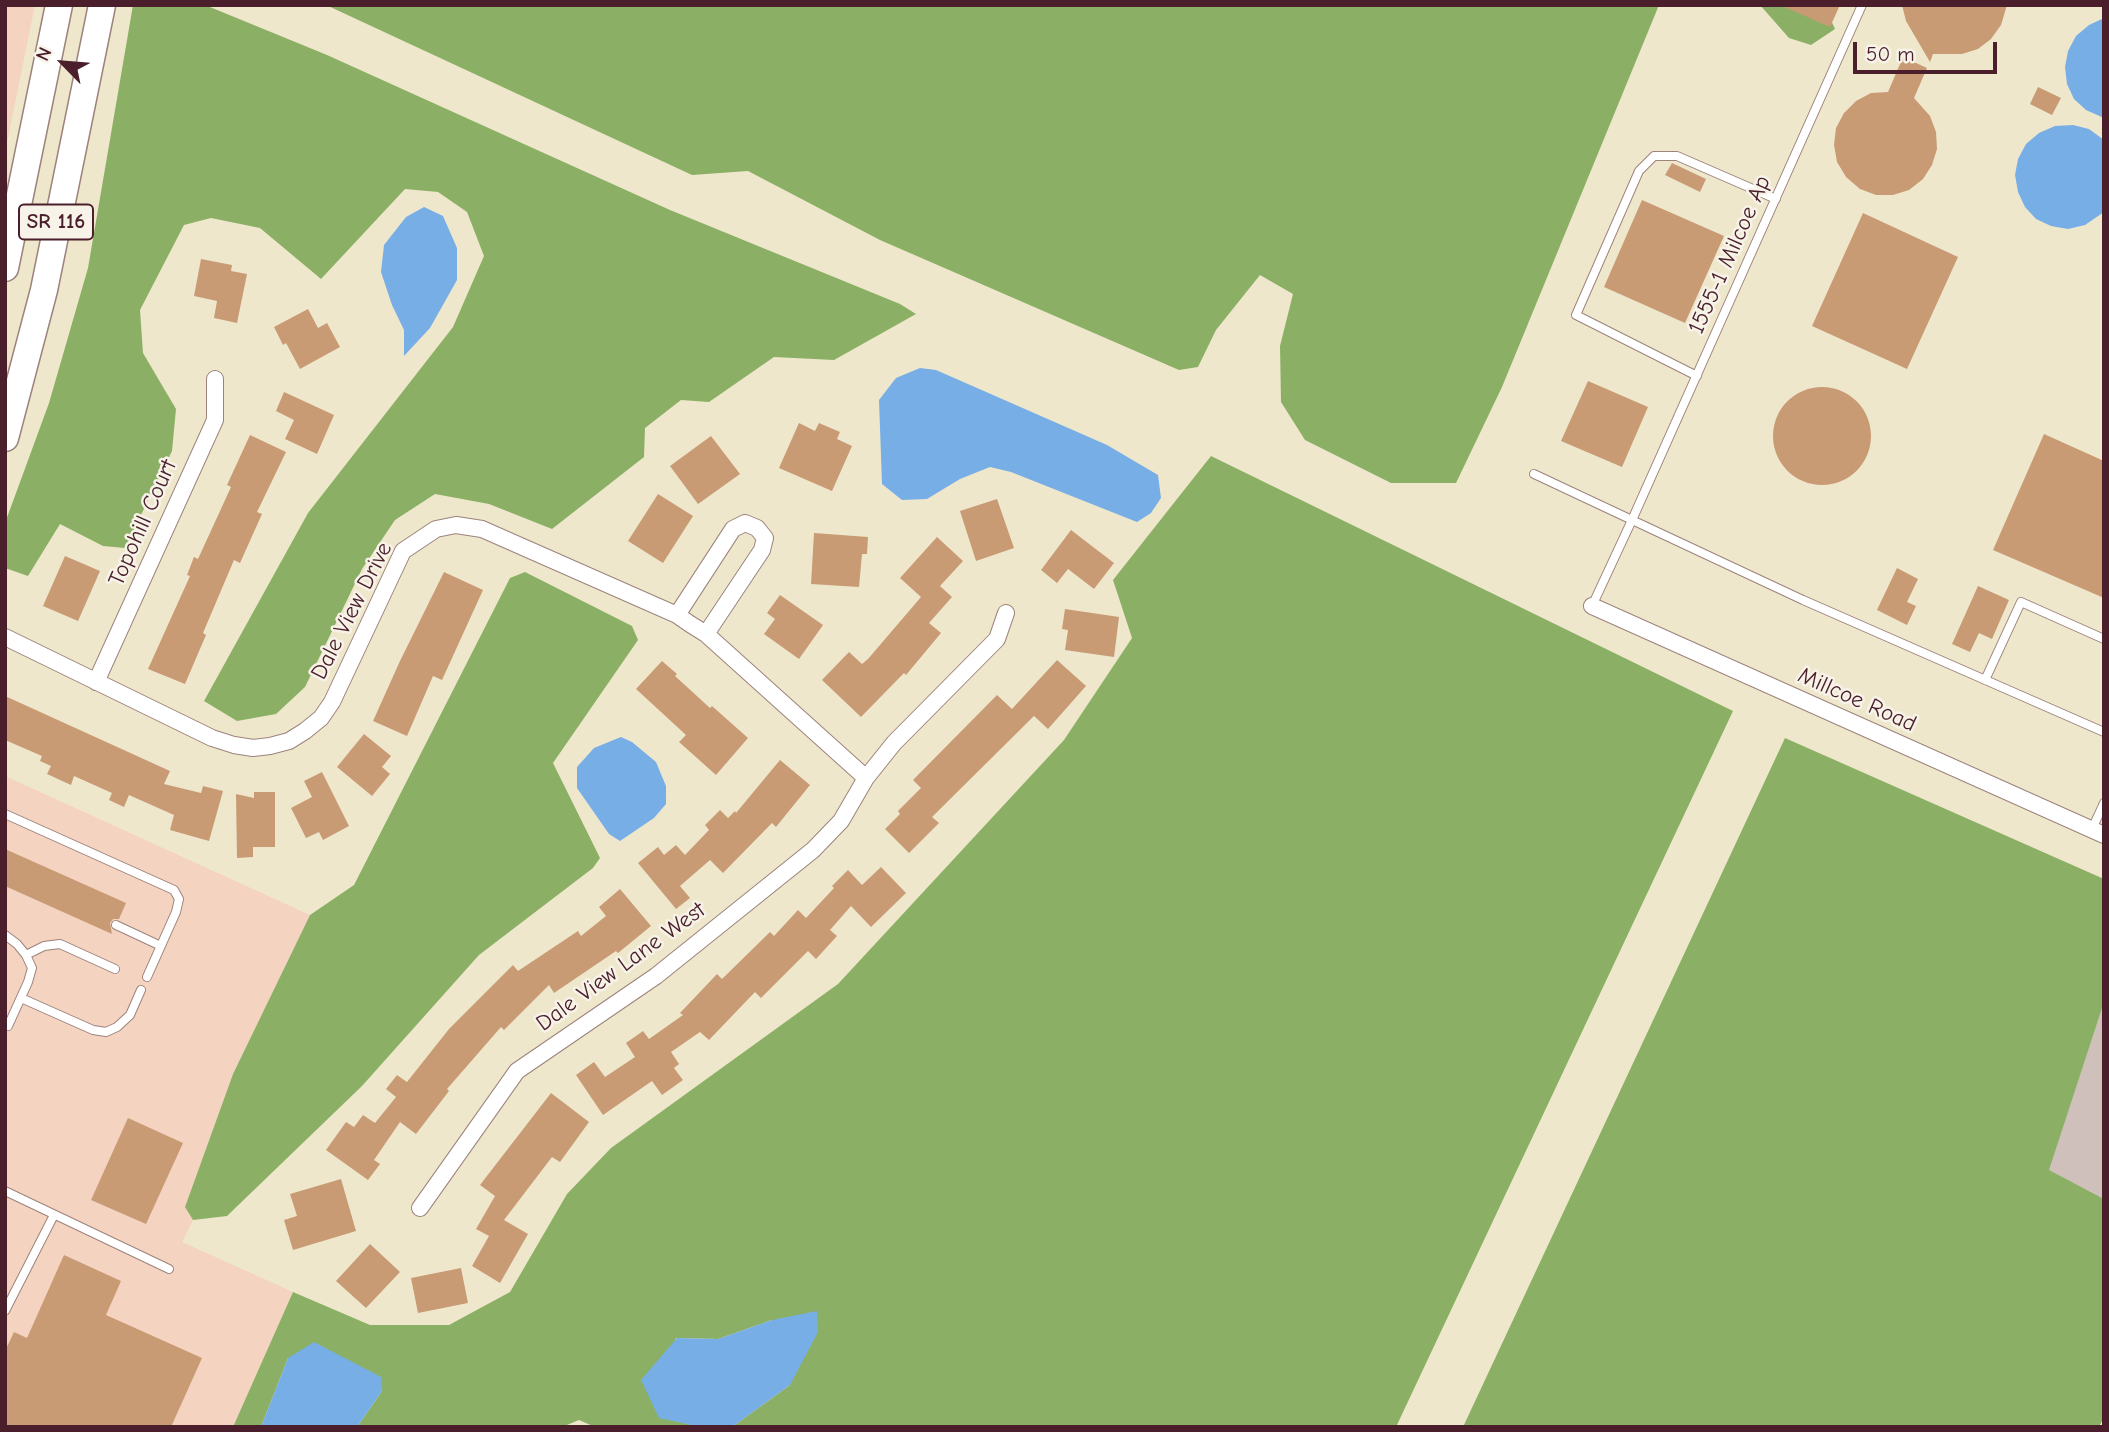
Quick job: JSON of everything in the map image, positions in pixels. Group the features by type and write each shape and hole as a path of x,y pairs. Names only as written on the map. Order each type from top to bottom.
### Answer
{"main road":[{"name":"SR 116","path":"5,268 58,5"},
{"name":"SR 116","path":"5,438 44,290 102,5"}],"street":[{"name":"Topohill Court","path":"96,682 215,420 215,379"},
{"path":"677,615 733,529 745,523 757,528 765,538 762,550 706,634"},
{"name":"Dale View Drive","path":"5,637 212,738 253,748 289,741 321,718 332,702 403,551 436,529 456,525 482,529 677,615 706,634 866,778"},
{"name":"Millcoe Road","path":"1592,606 2098,832"},
{"name":"Dale View Lane West","path":"420,1208 517,1071 656,976 813,850 841,821 866,778 894,743 997,639 1006,613"}],"lane":[{"name":"1555-1 Milcoe Ap","path":"1592,606 1863,5"},
{"path":"1697,376 1576,315 1639,171 1654,156 1677,156 1776,199"},
{"path":"1534,474 1803,600 2104,732"},
{"path":"1985,680 2021,602 2104,639"},
{"path":"2098,832 2104,803"},
{"path":"5,814 174,890 178,899 176,912 147,977"},
{"path":"116,925 161,946"},
{"path":"5,936 18,944 32,968 8,1026"},
{"path":"26,955 44,946 60,944 115,970"},
{"path":"21,998 93,1030 106,1032 117,1027 130,1015 141,990"},
{"path":"5,1191 169,1269"},
{"path":"5,1311 54,1215"}],"shaded area":[{"path":"5,5 35,5 5,153"},
{"path":"5,776 310,915 233,1074 185,1207 193,1220 182,1242 293,1292 233,1427 5,1427"},
{"path":"2104,1002 2104,1199 2048,1170"}],"green space":[{"path":"133,5 205,5 327,55 670,210 900,304 916,314 834,360 774,357 709,402 681,400 645,428 644,457 552,529 489,504 435,494 395,520 362,569 305,687 276,714 237,721 204,701 308,513 453,327 484,256 467,212 438,192 405,189 321,279 260,228 211,218 184,225 140,310 143,353 176,409 172,451 125,548 103,546 60,524 28,576 5,568 5,523 49,403 88,268"},
{"path":"326,5 1659,5 1502,387 1456,483 1391,483 1305,440 1281,402 1280,346 1293,294 1260,275 1216,330 1198,367 1179,370 880,240 748,171 692,175"},
{"path":"1760,5 1824,5 1835,29 1811,45 1789,38"},
{"path":"1211,456 1733,711 1396,1427 732,1427 790,1385 772,1320 718,1339 676,1338 659,1417 701,1427 595,1427 579,1420 562,1427 357,1427 382,1391 288,1358 261,1427 233,1427 293,1292 370,1325 449,1325 510,1292 567,1194 611,1148 838,984 1064,740 1132,638 1113,580"},
{"path":"525,572 632,626 638,640 553,763 600,858 593,868 479,955 362,1086 227,1216 193,1220 185,1207 233,1074 310,915 354,885 510,578"},
{"path":"1785,738 2104,879 2104,1002 2049,1170 2104,1199 2104,1417 2099,1427 1463,1427"}],"water":[{"path":"2104,18 2104,118 2086,110 2074,99 2067,84 2065,67 2068,51 2076,36 2089,25"},
{"path":"2073,125 2089,129 2104,140 2104,212 2085,225 2068,229 2051,226 2036,219 2025,207 2018,192 2015,175 2018,159 2026,144 2039,133 2055,126"},
{"path":"424,207 443,216 457,248 457,280 430,328 404,356 404,330 381,272 384,245 406,217"},
{"path":"920,368 936,370 1107,445 1158,475 1161,498 1151,513 1137,522 1011,472 990,467 960,479 927,499 902,500 882,484 879,400 896,378"},
{"path":"621,737 632,742 656,762 666,786 666,804 654,818 620,841 609,834 577,788 577,767 594,748"},
{"path":"817,1311 818,1332 790,1385 732,1427 701,1427 659,1418 641,1380 677,1338 718,1339 772,1320"},
{"path":"314,1342 381,1377 382,1391 357,1427 261,1427 288,1358"}],"building":[{"path":"1780,5 1840,5 1830,27"},
{"path":"1902,5 2007,5 2001,25 1991,39 1978,49 1962,54 1933,54 1930,62 1906,21"},
{"path":"1903,57 1927,68 1914,98 1930,116 1936,132 1937,149 1932,165 1923,179 1909,190 1893,195 1876,195 1860,189 1846,177 1837,162 1834,145 1836,128 1844,113 1856,101 1871,93 1888,92"},
{"path":"2038,87 2061,98 2052,115 2030,104"},
{"path":"1672,163 1706,179 1700,192 1665,175"},
{"path":"1642,200 1724,236 1685,323 1604,287"},
{"path":"1863,213 1958,257 1907,369 1812,326"},
{"path":"201,259 232,265 231,271 247,274 237,323 214,318 217,301 194,296"},
{"path":"308,309 318,328 327,323 340,347 300,369 274,327"},
{"path":"1588,381 1648,407 1622,467 1561,441"},
{"path":"1822,387 1841,391 1856,402 1867,417 1871,436 1867,455 1856,470 1841,481 1822,485 1803,481 1788,470 1777,455 1773,436 1777,417 1788,402 1803,391"},
{"path":"284,392 334,415 317,454 285,439 294,420 276,411"},
{"path":"799,423 815,431 819,423 840,432 837,439 852,446 832,491 779,468"},
{"path":"2044,434 2104,461 2104,598 1993,550"},
{"path":"250,435 286,452 257,512 262,514 240,563 234,560 185,684 148,669 190,576 187,575 194,557 198,559 231,487 227,485"},
{"path":"711,436 740,474 698,504 670,466"},
{"path":"658,494 693,516 663,563 628,541"},
{"path":"997,499 1014,548 976,561 960,511"},
{"path":"1071,530 1114,563 1094,589 1068,569 1057,583 1041,570"},
{"path":"814,533 868,537 867,554 862,554 859,587 811,584"},
{"path":"937,537 963,561 940,586 952,597 929,623 941,633 906,675 904,673 861,717 822,680 849,652 862,664 868,659 921,597 900,578"},
{"path":"65,556 100,571 78,621 43,606"},
{"path":"1897,568 1918,579 1907,602 1916,606 1907,625 1877,610"},
{"path":"444,572 483,590 442,680 433,676 407,736 373,721"},
{"path":"1978,586 2009,600 1992,639 1979,633 1970,652 1952,644"},
{"path":"780,595 823,625 799,659 764,634 775,619 767,613"},
{"path":"1065,609 1119,617 1114,657 1065,650 1068,630 1062,629"},
{"path":"1057,660 1086,686 1048,729 1034,716 932,817 939,823 909,853 885,829 900,814 898,811 921,788 913,780 997,695 1012,709"},
{"path":"662,661 710,708 712,706 748,738 716,775 679,742 686,735 636,689"},
{"path":"5,696 170,771 164,784 201,793 203,786 223,791 209,841 170,830 174,815 129,795 124,807 109,800 112,793 74,776 71,785 47,774 51,766 40,761 42,756 5,740"},
{"path":"364,734 391,756 382,767 390,774 372,796 337,767"},
{"path":"780,760 810,785 776,827 772,823 723,873 710,860 680,886 690,898 676,909 638,863 658,847 664,855 676,845 685,855 709,830 705,825 720,810 728,818 735,811 736,813"},
{"path":"322,772 349,826 323,840 319,832 306,838 291,808 312,797 304,781"},
{"path":"254,792 275,792 275,847 253,847 253,857 237,858 236,794 254,798"},
{"path":"5,849 126,903 119,919 113,919 110,923 112,934 5,886"},
{"path":"881,867 906,893 871,927 851,906 830,930 837,936 816,959 808,951 761,998 755,992 709,1040 700,1032 671,1052 679,1064 674,1068 683,1080 662,1095 652,1081 603,1115 576,1075 594,1062 605,1077 635,1057 626,1043 643,1031 649,1039 683,1015 680,1013 717,974 722,979 770,932 774,936 798,910 806,918 848,870 862,885"},
{"path":"620,889 651,926 618,953 616,951 554,993 549,985 504,1030 501,1027 447,1089 449,1091 416,1134 400,1122 374,1160 380,1164 368,1180 326,1150 346,1122 354,1127 363,1115 375,1123 396,1097 386,1089 397,1075 407,1082 449,1029 513,965 518,971 578,931 581,936 606,916 599,907"},
{"path":"551,1093 589,1122 560,1162 552,1157 504,1220 528,1234 500,1283 472,1266 489,1236 476,1229 495,1196 480,1185"},
{"path":"128,1118 183,1143 146,1224 91,1200"},
{"path":"341,1179 356,1231 293,1250 284,1220 297,1216 290,1194"},
{"path":"370,1244 400,1272 366,1308 336,1281"},
{"path":"64,1255 121,1281 106,1315 202,1358 171,1427 5,1427 5,1351 14,1332 27,1338"},
{"path":"461,1268 468,1303 418,1313 411,1278"}]}
